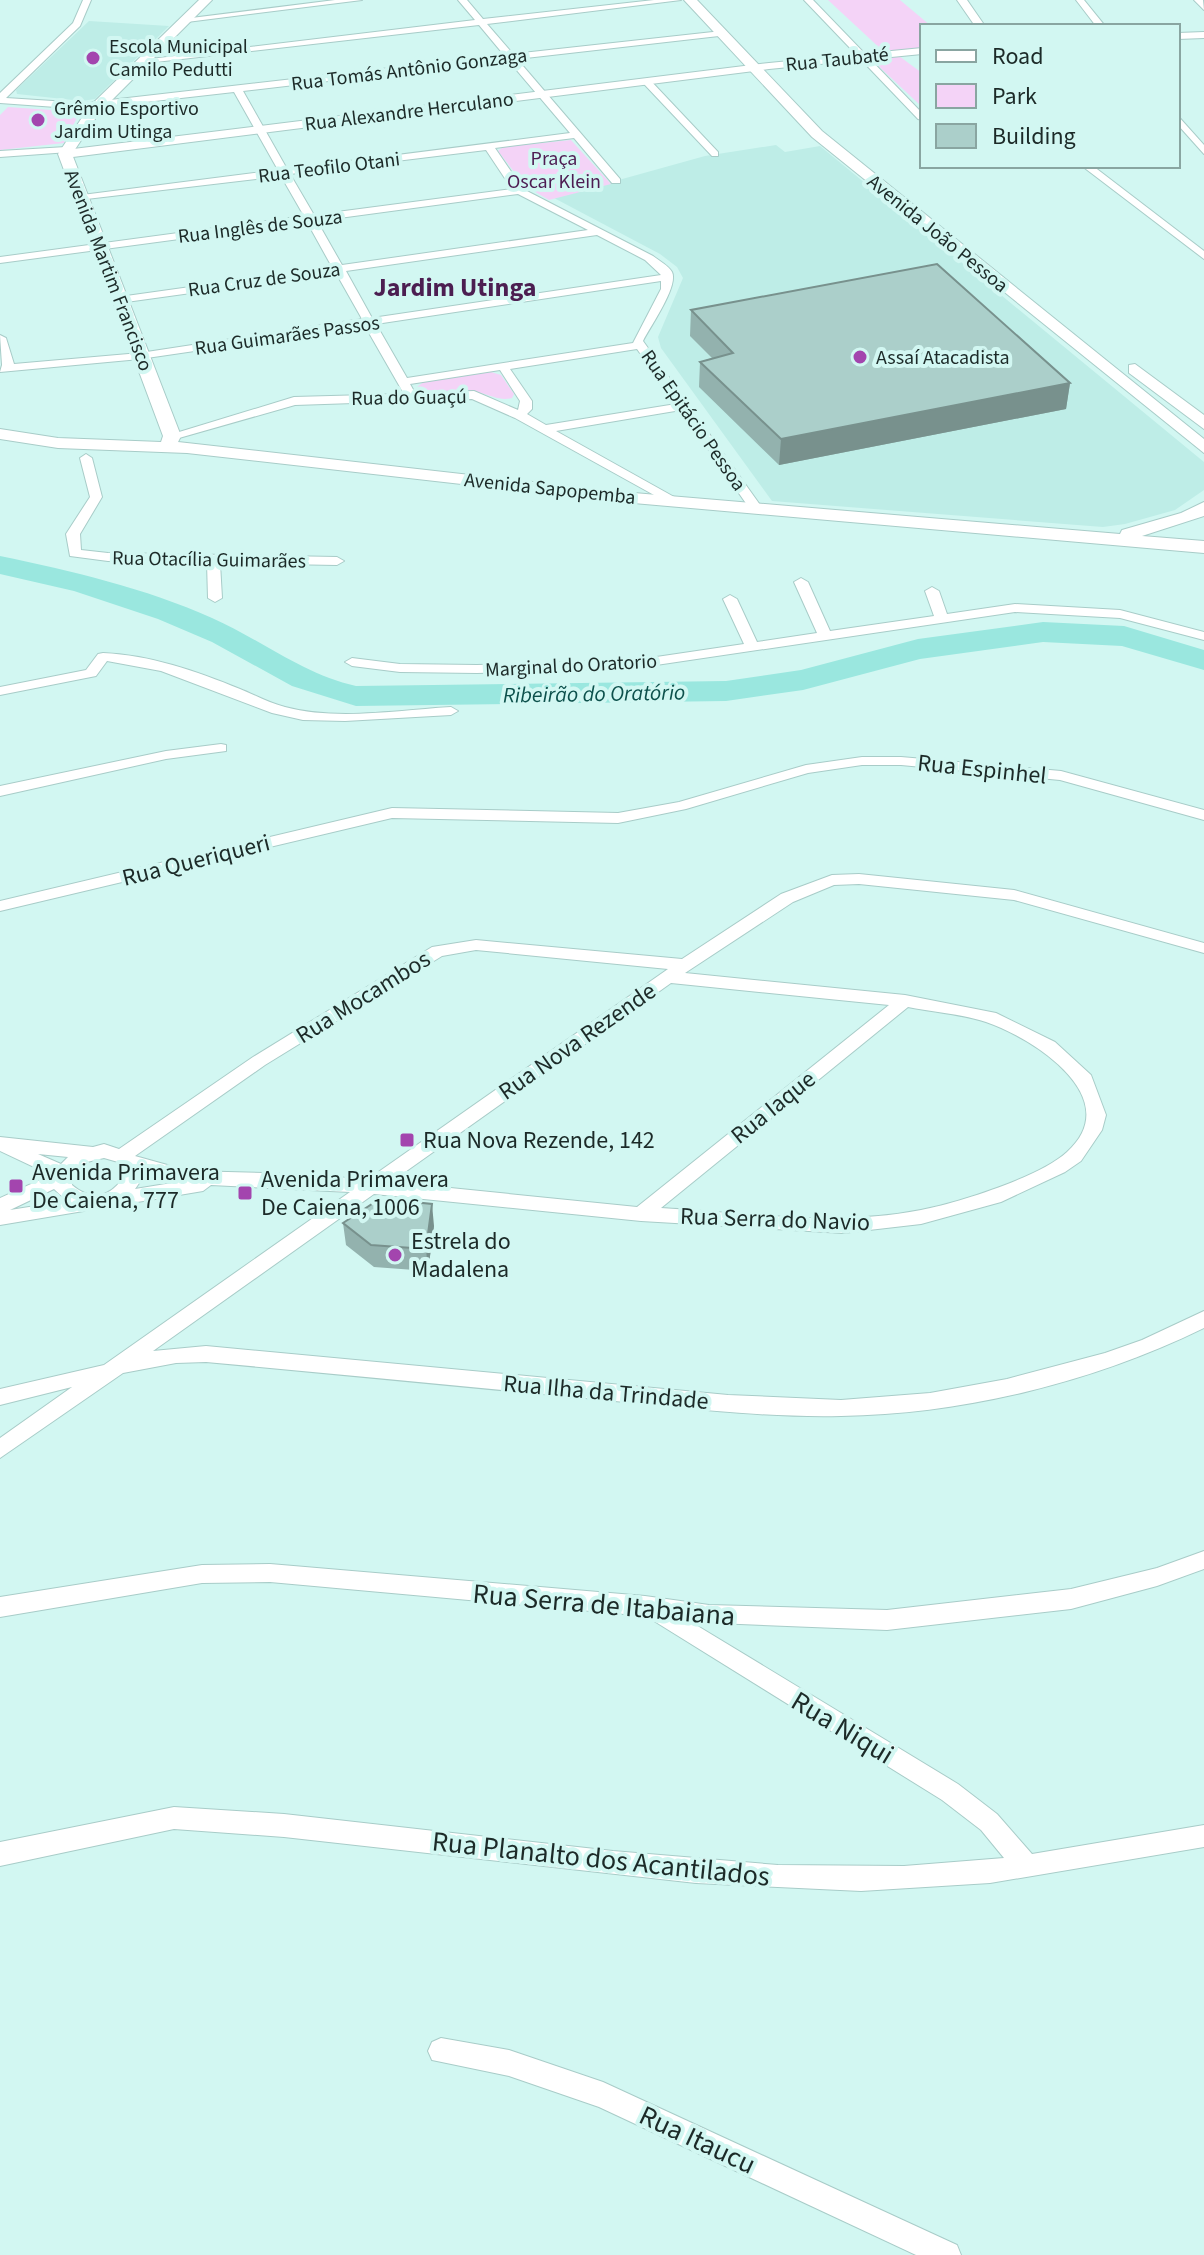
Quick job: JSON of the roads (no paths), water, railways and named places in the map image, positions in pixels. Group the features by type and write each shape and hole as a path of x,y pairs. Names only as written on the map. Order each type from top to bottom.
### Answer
{"main road":[{"name":"Avenida Martim Francisco","path":"170,441 66,152 99,105 206,0"},
{"name":"Avenida João Pessoa","path":"690,0 752,69 817,134 1204,448"},
{"name":"Avenida João Pessoa","path":"706,0 823,120 1018,276"},
{"path":"1121,358 1204,424"},
{"name":"Avenida Sapopemba","path":"0,434 58,443 170,441 672,501 1200,546"},
{"name":"Avenida Sapopemba","path":"1102,538 1146,530 1196,512"},
{"path":"1196,512 1183,531 1200,546"}],"street":[{"path":"0,99 77,24 87,0"},
{"path":"187,19 358,0"},
{"path":"462,0 616,181"},
{"path":"147,60 677,0"},
{"path":"808,0 920,116"},
{"path":"962,0 979,24"},
{"path":"1080,0 1099,24"},
{"path":"1198,0 1204,7"},
{"name":"Rua Tomás Antônio Gonzaga","path":"0,99 99,105 719,33"},
{"path":"1180,36 1204,35"},
{"name":"Rua Taubaté","path":"752,69 920,51"},
{"name":"Rua Alexandre Herculano","path":"66,152 752,69"},
{"path":"647,82 715,154"},
{"path":"237,89 411,396"},
{"path":"1180,121 1202,144"},
{"name":"Rua Teofilo Otani","path":"82,198 577,135"},
{"path":"1180,143 1202,144"},
{"path":"488,146 519,191 657,263 668,277"},
{"path":"0,154 66,152"},
{"path":"1090,168 1204,256"},
{"name":"Rua Inglês de Souza","path":"0,260 519,191"},
{"name":"Rua Cruz de Souza","path":"119,300 599,232"},
{"path":"1192,246 1204,242"},
{"name":"Rua Guimarães Passos","path":"5,368 140,356 668,277"},
{"name":"Rua Epitácio Pessoa","path":"668,277 666,289 638,337 757,509"},
{"path":"0,338 5,368"},
{"path":"402,382 642,345"},
{"path":"503,367 526,401 526,409 519,415"},
{"name":"Rua do Guaçú","path":"170,441 286,402 474,395 519,415 672,501"},
{"path":"543,429 686,406"},
{"name":"Rua Otacília Guimarães","path":"86,458 96,497 73,534 73,550 80,554 337,561"},
{"path":"213,559 215,598"},
{"path":"801,582 831,634"},
{"path":"932,591 942,618"},
{"path":"730,599 752,647"},
{"name":"Marginal do Oratorio","path":"352,662 415,668 543,669 667,661 1015,608 1146,618 1204,636"},
{"path":"0,691 91,673 103,657 139,661 212,684 273,709 304,715 451,711"},
{"path":"0,791 166,755 221,748"},
{"name":"Rua Espinhel","path":"392,813 618,818 681,806 834,764 901,761 1061,776 1204,815"},
{"name":"Rua Queriqueri","path":"0,906 392,813"},
{"name":"Rua Nova Rezende","path":"0,1449 685,965 787,898 832,880 859,879 1014,895 1081,911 1204,948"},
{"path":"1180,943 1204,964"},
{"name":"Rua Mocambos","path":"127,1158 259,1061 438,951 476,945 685,965"},
{"name":"Rua Serra do Navio","path":"222,1180 371,1186 641,1214 843,1226 886,1223 994,1197 1045,1176 1075,1156 1093,1130 1097,1115 1085,1079 1067,1060 1037,1040 990,1017 905,1001 669,977"},
{"name":"Rua Iaque","path":"641,1214 905,1001"},
{"path":"1,1144 94,1152 127,1158 189,1178 222,1180"},
{"path":"1,1144 63,1176"},
{"path":"0,1206 63,1176 77,1159 94,1152"},
{"path":"63,1176 63,1188 70,1197 104,1202 126,1191 134,1179 127,1158"},
{"path":"0,1218 222,1180"},
{"name":"Rua Ilha da Trindade","path":"0,1397 117,1367 176,1355 206,1354 728,1403 841,1408 930,1401 1007,1387 1107,1361 1204,1319"},
{"name":"Rua Serra de Itabaiana","path":"0,1607 126,1583 202,1574 256,1573 645,1606 709,1615 887,1620 1071,1599 1204,1560"},
{"name":"Rua Niqui","path":"645,1606 950,1792 989,1822 1026,1865"},
{"name":"Rua Planalto dos Acantilados","path":"0,1854 174,1818 234,1821 727,1875 863,1879 961,1874 1204,1836"},
{"name":"Rua Itaucu","path":"441,2051 509,2063 603,2095 947,2255"}],"waterway":[{"name":"Ribeirão do Oratório","path":"0,565 57,577 170,612 223,635 304,679 356,696 726,691 803,680 918,649 1043,632 1124,636 1204,660"}],"place":[{"name":"Escola Municipal Camilo Pedutti","path":"93,58"},
{"name":"Grêmio Esportivo Jardim Utinga","path":"38,120"},
{"name":"Assaí Atacadista","path":"860,357"},
{"name":"Rua Nova Rezende, 142","path":"407,1140"},
{"name":"Avenida Primavera De Caiena, 777","path":"16,1186"},
{"name":"Avenida Primavera De Caiena, 1006","path":"245,1193"},
{"name":"Estrela do Madalena","path":"395,1255"}],"district":[{"name":"Jardim Utinga","path":"455,287"}],"park label":[{"name":"Praça Oscar Klein","path":"554,170"}]}
